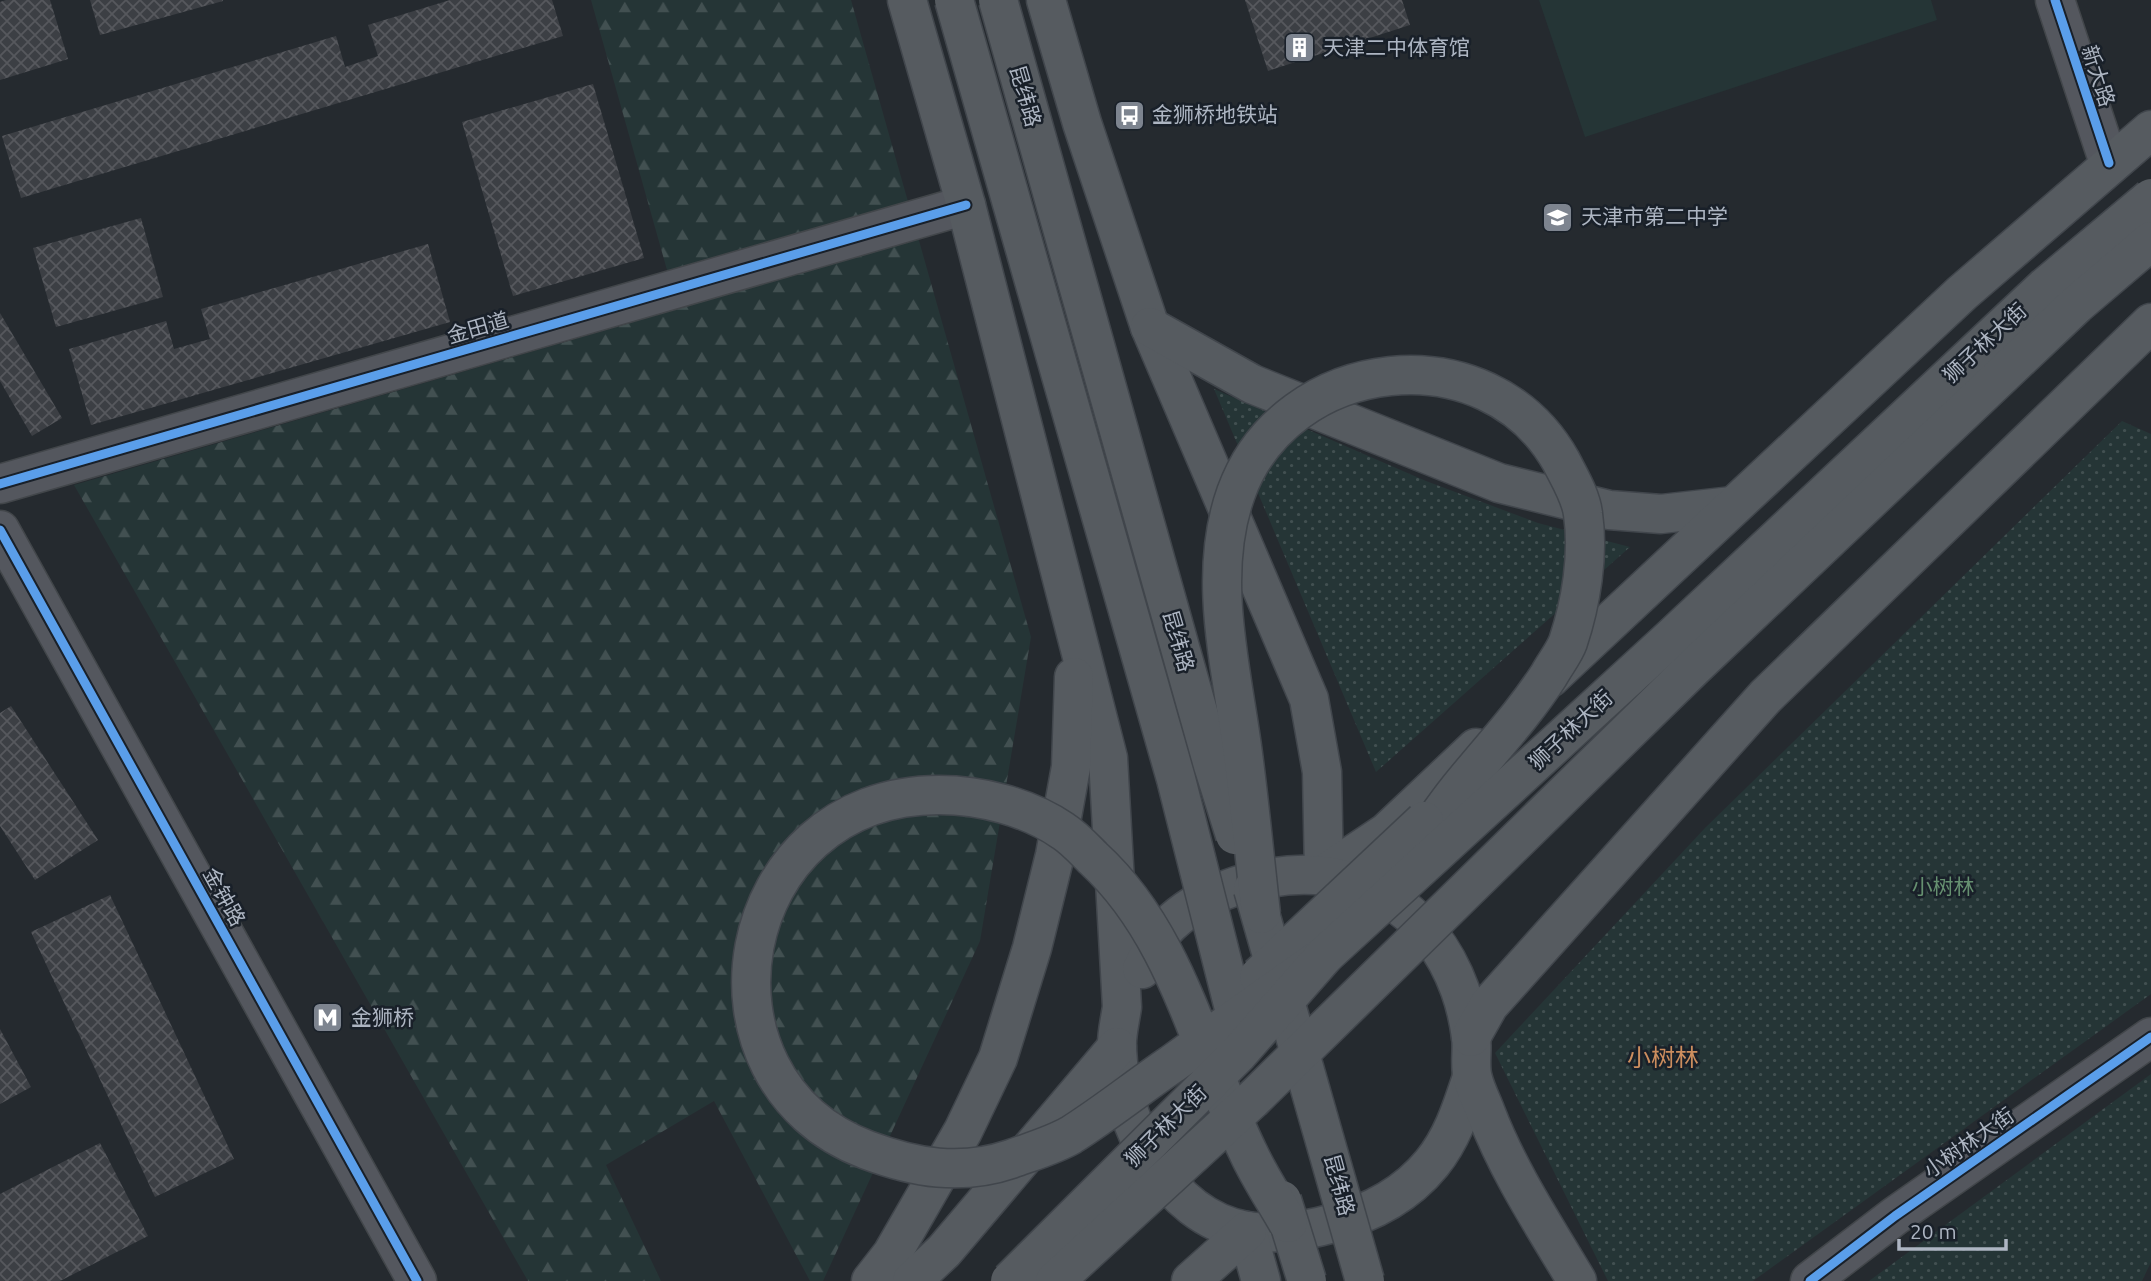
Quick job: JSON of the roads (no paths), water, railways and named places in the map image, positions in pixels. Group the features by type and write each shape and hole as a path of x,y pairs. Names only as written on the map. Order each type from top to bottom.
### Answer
{"main road":[{"path":"907,0 965,205 1108,758 1122,1007 1117,1047 1123,1100 1145,1149 1175,1192 1199,1211 1224,1224 1247,1231 1316,1228 1360,1217 1400,1194 1432,1163 1456,1125 1472,1077 1471,1037 1460,991 1434,939 1407,910 1375,890 1324,874 1291,874 1243,883 1199,902 1159,936 1122,1007"},
{"name":"昆纬路","path":"954,0 1176,779 1288,1223 1307,1281"},
{"name":"昆纬路","path":"998,0 1213,765 1261,914 1365,1281"},
{"path":"1046,0 1082,123 1150,327 1309,699 1322,772 1324,874"},
{"path":"1324,874 1387,832 1962,293 2109,163 2151,130"},
{"name":"狮子林大街","path":"1010,1281 1238,1054 1325,955 2045,287 2151,198"},
{"name":"狮子林大街","path":"1055,1281 1252,1100 1692,669 2076,306 2151,241"},
{"path":"1471,1037 1489,1005 1766,696 2151,323"},
{"path":"1150,327 1252,384 1499,483 1609,510 1661,514 1732,506"},
{"path":"1261,914 1244,756 1222,601 1224,545 1236,492 1255,457 1278,428 1315,399 1353,381 1391,374 1424,374 1461,383 1495,396 1541,432 1570,478 1583,512 1583,571 1567,645 1530,706 1457,791 1366,918"},
{"path":"871,1281 892,1254 963,1131 998,1058 1032,948 1055,856 1071,767 1075,636"},
{"path":"1144,1083 1457,791"},
{"path":"1288,1223 1248,1152 1183,993 1144,915 1119,882 1064,831 996,802 961,795 924,795 881,802 841,820 808,842 773,887 762,914 753,952 753,995 760,1037 780,1083 807,1116 832,1135 906,1165 954,1169 1006,1161 1068,1137 1144,1083 1325,955"},
{"path":"912,1281 944,1251 1117,1047"},
{"path":"1472,1077 1512,1169 1577,1281"},
{"path":"1191,1281 1247,1231"},
{"path":"1247,1231 1261,1281"}],"street":[{"name":"新大路","path":"2055,0 2109,163"},
{"name":"金田道","path":"0,484 965,205"},
{"name":"金钟路","path":"0,530 417,1281"},
{"name":"小树林大街","path":"1810,1281 1895,1216 2151,1037"}],"place":[{"name":"天津二中体育馆","path":"1300,48"},
{"name":"金狮桥地铁站","path":"1129,115"},
{"name":"天津市第二中学","path":"1558,217"},
{"name":"金狮桥","path":"328,1018"}],"district":[{"name":"小树林","path":"1663,1058"}]}
